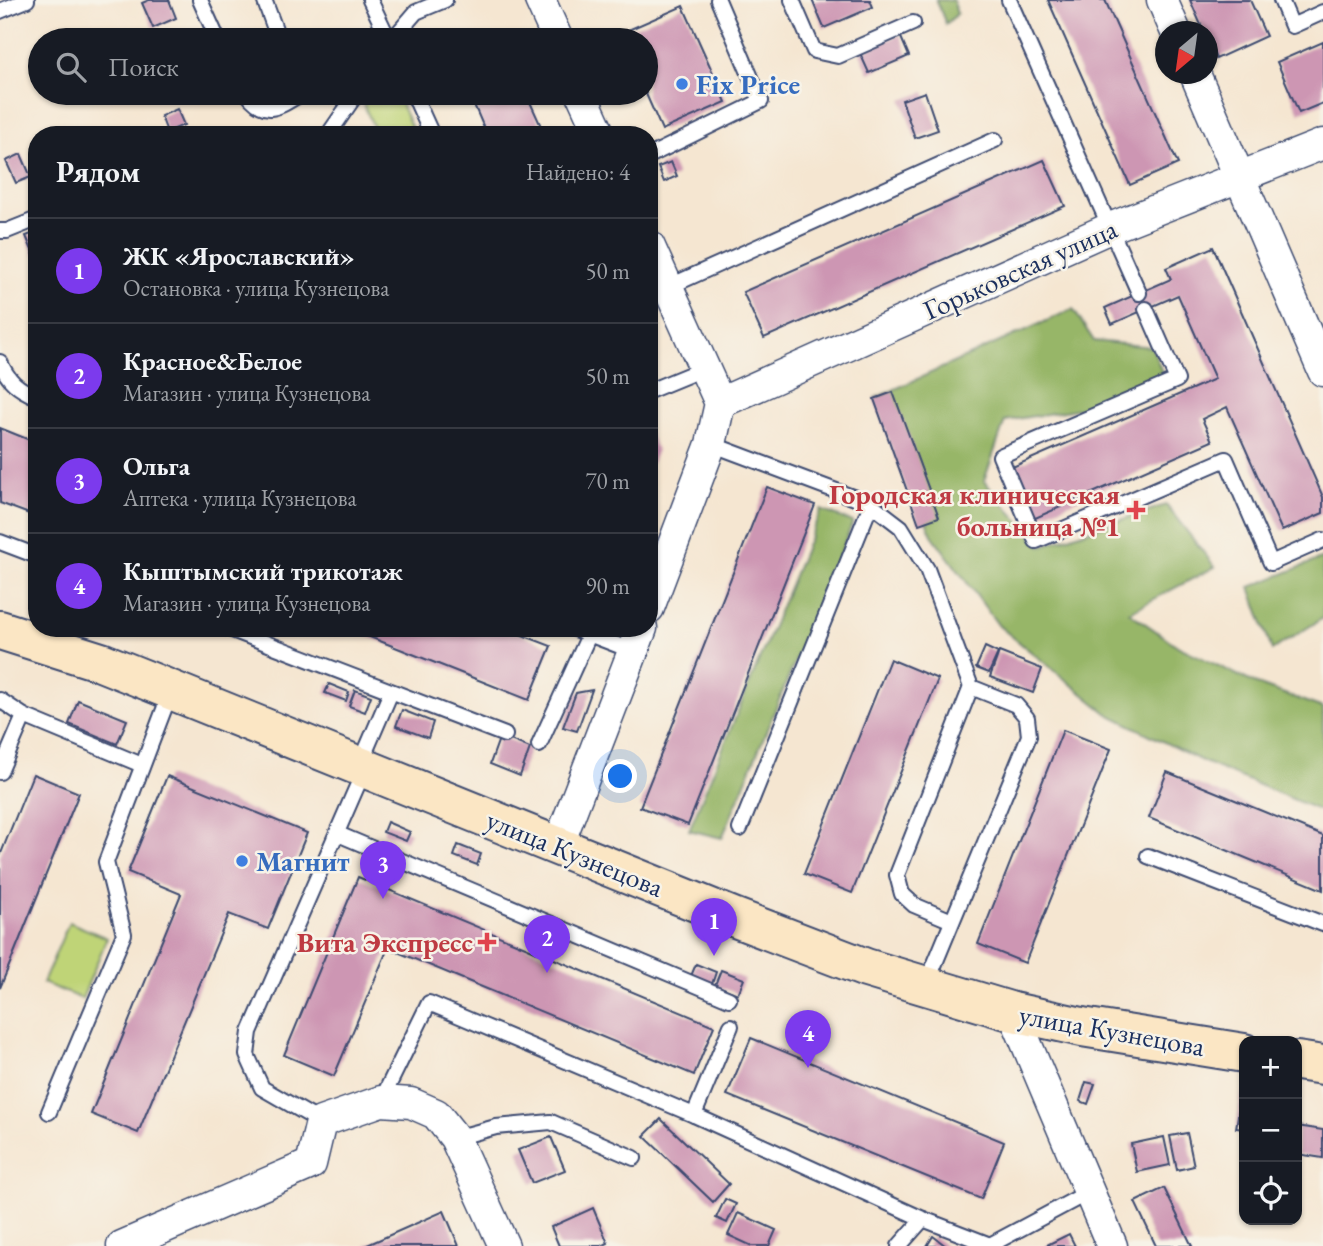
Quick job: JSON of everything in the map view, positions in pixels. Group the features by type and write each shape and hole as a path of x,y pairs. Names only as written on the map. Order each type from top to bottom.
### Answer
{"street":[{"path":"540,0 553,28"},
{"path":"1162,0 1171,21"},
{"path":"1199,84 1323,371"},
{"path":"586,105 596,126"},
{"name":"Горьковская улица","path":"720,402 1110,228 1323,144"},
{"path":"658,265 720,402 711,444 658,584"},
{"name":"улица Кузнецова","path":"0,630 28,636"},
{"name":"улица Кузнецова","path":"32,637 68,645 171,690 853,963 1013,1012 1082,1027 1239,1052"},
{"path":"558,846 638,640"},
{"path":"1013,1012 1112,1246"},
{"path":"1302,1062 1323,1065"},
{"path":"122,1246 311,1164 321,1122 381,1101 411,1103 436,1114 455,1138 504,1246"}],"lane":[{"path":"0,11 27,0"},
{"path":"200,0 213,28"},
{"path":"370,0 385,28"},
{"path":"402,28 416,12 445,0"},
{"path":"658,152 761,101 718,0"},
{"path":"792,0 814,51 838,56 912,23"},
{"path":"1009,0 1139,293"},
{"path":"1280,0 1292,26 1323,12"},
{"path":"265,2 275,28"},
{"path":"259,105 263,108 276,108 281,105"},
{"path":"336,126 349,105"},
{"path":"418,105 428,126"},
{"path":"668,288 995,140"},
{"path":"0,231 28,223"},
{"path":"1146,309 1177,380 1000,456 1036,541 1226,459 1271,563 1323,540"},
{"path":"0,362 6,376 20,390 28,393"},
{"path":"658,387 705,368"},
{"path":"711,444 871,504 901,527 927,569 971,687 897,875 902,894 914,905 952,921"},
{"path":"740,829 871,504"},
{"path":"0,542 28,553"},
{"path":"250,637 505,735"},
{"path":"539,746 584,637"},
{"path":"926,986 1029,736 1027,718 1016,705 971,687"},
{"path":"48,1112 124,934 106,862 171,690"},
{"path":"321,1122 262,1088 247,1055 250,1032 338,834 391,692"},
{"path":"0,700 24,716 142,765"},
{"path":"0,772 4,750 24,716"},
{"path":"338,834 729,999"},
{"path":"1148,856 1323,924"},
{"path":"381,1101 429,1003 694,1115 923,1219 990,1246 1089,1192"},
{"path":"694,1115 731,1026"},
{"path":"455,1138 496,1127 551,1122 634,1158"},
{"path":"899,1246 923,1219"}],"green space":[{"path":"936,0 953,0 957,14 946,24"},
{"path":"364,105 401,105 411,126 373,126"},
{"path":"1073,309 1094,341 1152,347 1164,377 1124,401 1005,421 984,481 1041,546 1166,505 1215,567 1129,612 1179,647 1254,683 1323,708 1323,812 1204,762 1108,714 999,626 932,535 875,398"},
{"path":"821,510 853,522 722,838 689,830"},
{"path":"1323,558 1323,618 1272,650 1250,587"},
{"path":"69,922 107,938 82,999 43,983"}],"building":[{"path":"149,0 169,0 176,18 153,28 142,3"},
{"path":"812,0 870,0 873,7 824,28"},
{"path":"1048,0 1105,0 1178,164 1130,185"},
{"path":"1190,0 1250,0 1266,36 1218,58 1218,21 1199,21"},
{"path":"683,6 726,102 662,130 651,105 658,105 658,28 633,28"},
{"path":"900,35 909,56 869,73 860,53"},
{"path":"1323,42 1323,103 1299,113 1277,62"},
{"path":"925,92 938,130 915,138 902,100"},
{"path":"474,105 531,105 541,126 483,126"},
{"path":"177,109 184,125 165,126 161,116"},
{"path":"21,154 28,170 28,178 16,183 6,161"},
{"path":"1044,160 1065,206 764,338 743,292"},
{"path":"671,162 677,176 664,182 658,167"},
{"path":"1213,247 1323,497 1323,513 1282,531 1227,407 1202,419 1212,441 1033,519 1010,468 1215,379 1178,295 1112,324 1105,308 1171,279 1166,268"},
{"path":"893,392 939,517 919,524 874,399"},
{"path":"0,428 28,439 28,514 0,503"},
{"path":"767,487 815,505 688,825 640,807"},
{"path":"370,637 528,637 551,646 529,700"},
{"path":"985,647 998,653 989,673 976,668"},
{"path":"999,652 1042,669 1033,693 990,677"},
{"path":"890,659 938,679 852,893 804,874"},
{"path":"329,684 349,692 346,701 325,693"},
{"path":"355,690 371,696 365,712 349,706"},
{"path":"592,690 577,731 563,727 576,693"},
{"path":"78,700 127,720 117,744 69,724"},
{"path":"402,710 433,722 428,738 396,726"},
{"path":"1063,730 1111,749 1025,963 978,944"},
{"path":"500,736 530,748 520,776 490,764"},
{"path":"1167,772 1323,836 1323,890 1149,818"},
{"path":"33,774 79,793 0,988 0,856"},
{"path":"167,776 307,833 268,929 229,914 138,1133 91,1114 181,894 128,872"},
{"path":"387,822 410,832 406,841 383,832"},
{"path":"458,845 481,854 477,865 454,856"},
{"path":"358,877 714,1026 694,1075 388,948 334,1076 284,1055"},
{"path":"696,964 716,972 712,984 691,976"},
{"path":"721,970 744,979 738,994 715,985"},
{"path":"751,1038 1004,1142 981,1199 727,1095"},
{"path":"1086,1082 1095,1084 1088,1104 1080,1101"},
{"path":"661,1119 729,1184 713,1202 644,1136"},
{"path":"1302,1127 1323,1130 1323,1158 1302,1155"},
{"path":"1187,1133 1194,1166 1177,1170 1170,1136"},
{"path":"551,1137 565,1170 532,1183 518,1150"},
{"path":"1164,1137 1170,1165 1137,1172 1131,1144"},
{"path":"1164,1188 1192,1246 1156,1246 1135,1202"},
{"path":"725,1199 736,1204 727,1223 716,1218"},
{"path":"593,1208 608,1243 602,1246 559,1246 551,1227"},
{"path":"444,1211 459,1246 365,1246"},
{"path":"738,1213 776,1230 769,1246 752,1246 728,1235"},
{"path":"1069,1234 1075,1246 1045,1246"},
{"path":"933,1236 946,1246 927,1246"}],"place":[{"name":"Fix Price","path":"682,84"},
{"name":"Городская клиническая больница №1","path":"1136,510"},
{"name":"Магнит","path":"242,861"},
{"name":"Ольга","path":"383,899"},
{"name":"Вита Экспресс","path":"487,942"},
{"name":"ЖК «Ярославский»","path":"714,956"},
{"name":"Красное&Белое","path":"547,973"},
{"name":"Кыштымский трикотаж","path":"808,1068"}]}
